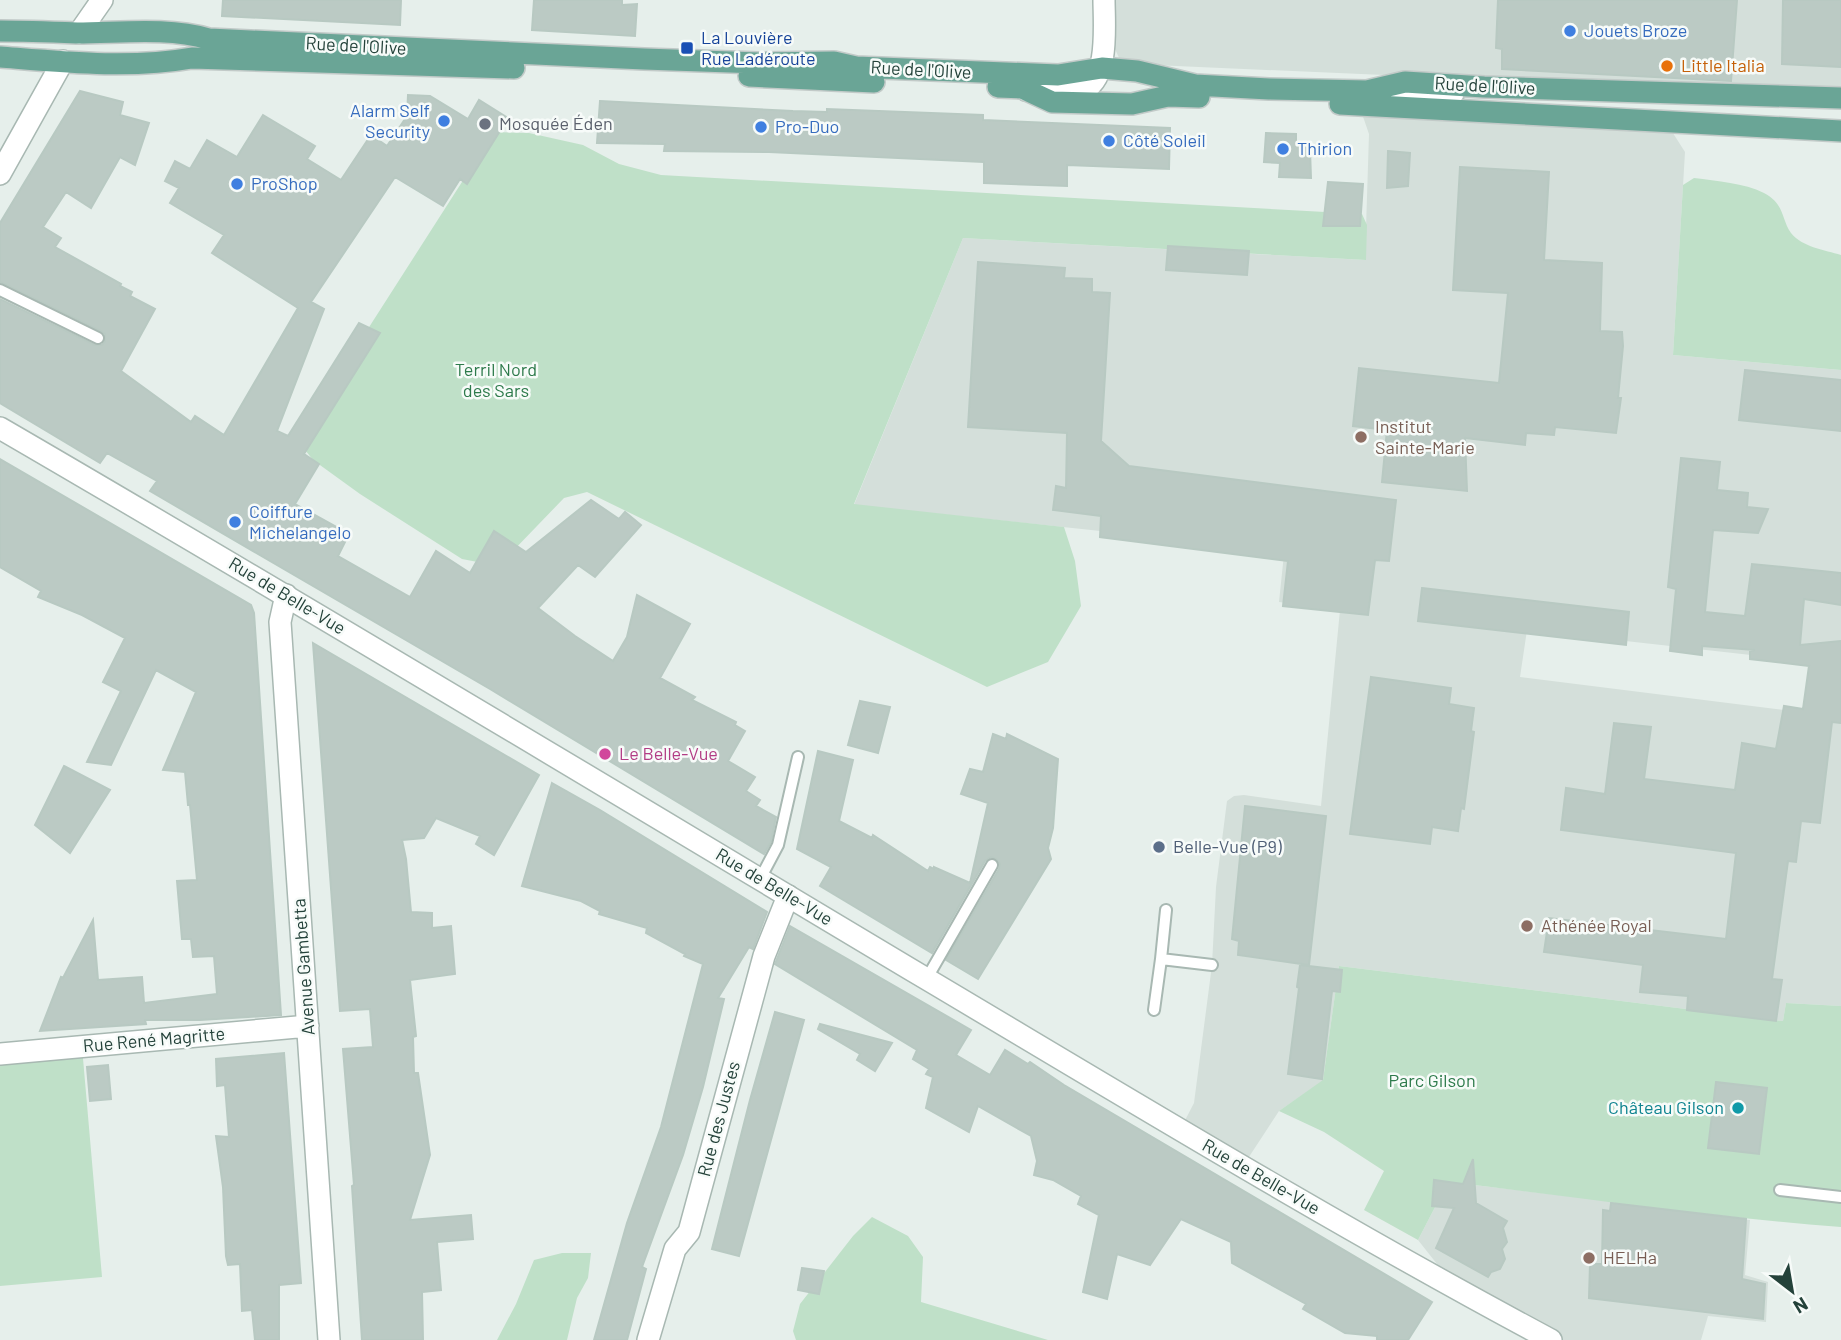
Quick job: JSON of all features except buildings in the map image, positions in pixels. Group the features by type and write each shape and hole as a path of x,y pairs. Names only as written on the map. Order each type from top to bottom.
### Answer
{"main road":[{"name":"Rue de l'Olive","path":"0,31 79,33 122,30 194,35 209,39 644,60 834,62 856,67 1022,75 1058,75 1102,68 1137,71 1195,85 1367,91 1405,82 1841,98"},
{"path":"0,56 17,46 65,48 79,33"},
{"name":"Rue de l'Olive","path":"0,56 63,61 163,63 205,58 698,74 1026,90 1052,102 1132,104 1168,96 1841,131"}],"street":[{"path":"79,33 102,0"},
{"path":"1026,90 1080,90 1090,87 1102,68 1104,0"},
{"path":"0,174 63,61"},
{"name":"Rue de Belle-Vue","path":"0,428 286,595 1263,1178 1552,1340"},
{"name":"Avenue Gambetta","path":"286,595 281,622 329,1340"},
{"name":"Rue des Justes","path":"648,1340 675,1249 689,1232 764,956 788,896"},
{"name":"Rue René Magritte","path":"0,1054 308,1026"}],"lane":[{"path":"1351,105 1406,94 1458,96 1457,86"},
{"path":"0,290 98,338"},
{"path":"760,879 779,845 798,757"},
{"path":"927,978 992,865"},
{"path":"1154,1010 1166,910"},
{"path":"1161,959 1212,965"},
{"path":"1780,1190 1841,1197"}],"shaded area":[{"path":"1116,0 1841,0 1841,95 1131,64 1120,60 1115,49"},
{"name":"Institut Sainte-Marie","path":"1359,105 1664,119 1685,152 1673,355 1841,370 1841,665 1527,630 1520,677 1841,717 1841,1006 1786,1003 1783,1021 1339,966 1323,1081 1279,1111 1243,1166 1180,1130 1194,1103 1212,965 1216,887 1227,801 1234,796 1244,795 1321,806 1340,610 1279,602 1284,554 1138,535 854,505 963,238 1365,260 1369,134"},
{"name":"HELHa","path":"1448,1182 1750,1220 1745,1275 1768,1282 1766,1322 1708,1316 1701,1340 1551,1340 1456,1288 1418,1240"}],"green space":[{"name":"Terril Nord des Sars","path":"494,132 529,133 583,145 619,164 661,175 1362,214 1367,225 1366,260 963,238 854,504 1064,527 1075,561 1081,606 1048,662 987,687 587,492 564,498 510,554 488,564 462,559 360,494 313,460 302,446 316,410"},
{"path":"1694,178 1721,181 1764,193 1776,202 1788,228 1796,238 1841,255 1841,370 1673,355 1683,185"},
{"name":"Parc Gilson","path":"1339,966 1783,1021 1786,1003 1841,1006 1841,1227 1448,1182 1418,1240 1364,1210 1384,1171 1324,1132 1279,1111 1323,1080"},
{"path":"82,1047 102,1277 0,1286 0,1054"},
{"path":"872,1217 908,1236 923,1257 921,1302 1048,1340 796,1340 793,1331 800,1304 853,1236"},
{"path":"562,1253 591,1253 588,1278 577,1298 567,1340 497,1340 516,1304 534,1260"}],"place":[{"name":"Jouets Broze","path":"1570,31"},
{"name":"La Louvière Rue Ladéroute","path":"687,48"},
{"name":"Little Italia","path":"1667,66"},
{"name":"Alarm Self Security","path":"444,121"},
{"name":"Mosquée Éden","path":"485,124"},
{"name":"Pro-Duo","path":"761,127"},
{"name":"Côté Soleil","path":"1109,141"},
{"name":"Thirion","path":"1283,149"},
{"name":"ProShop","path":"237,184"},
{"name":"Institut Sainte-Marie","path":"1361,437"},
{"name":"Coiffure Michelangelo","path":"235,522"},
{"name":"Le Belle-Vue","path":"605,754"},
{"name":"Belle-Vue (P9)","path":"1159,847"},
{"name":"Athénée Royal","path":"1527,926"},
{"name":"Château Gilson","path":"1738,1108"},
{"name":"HELHa","path":"1589,1258"}]}
